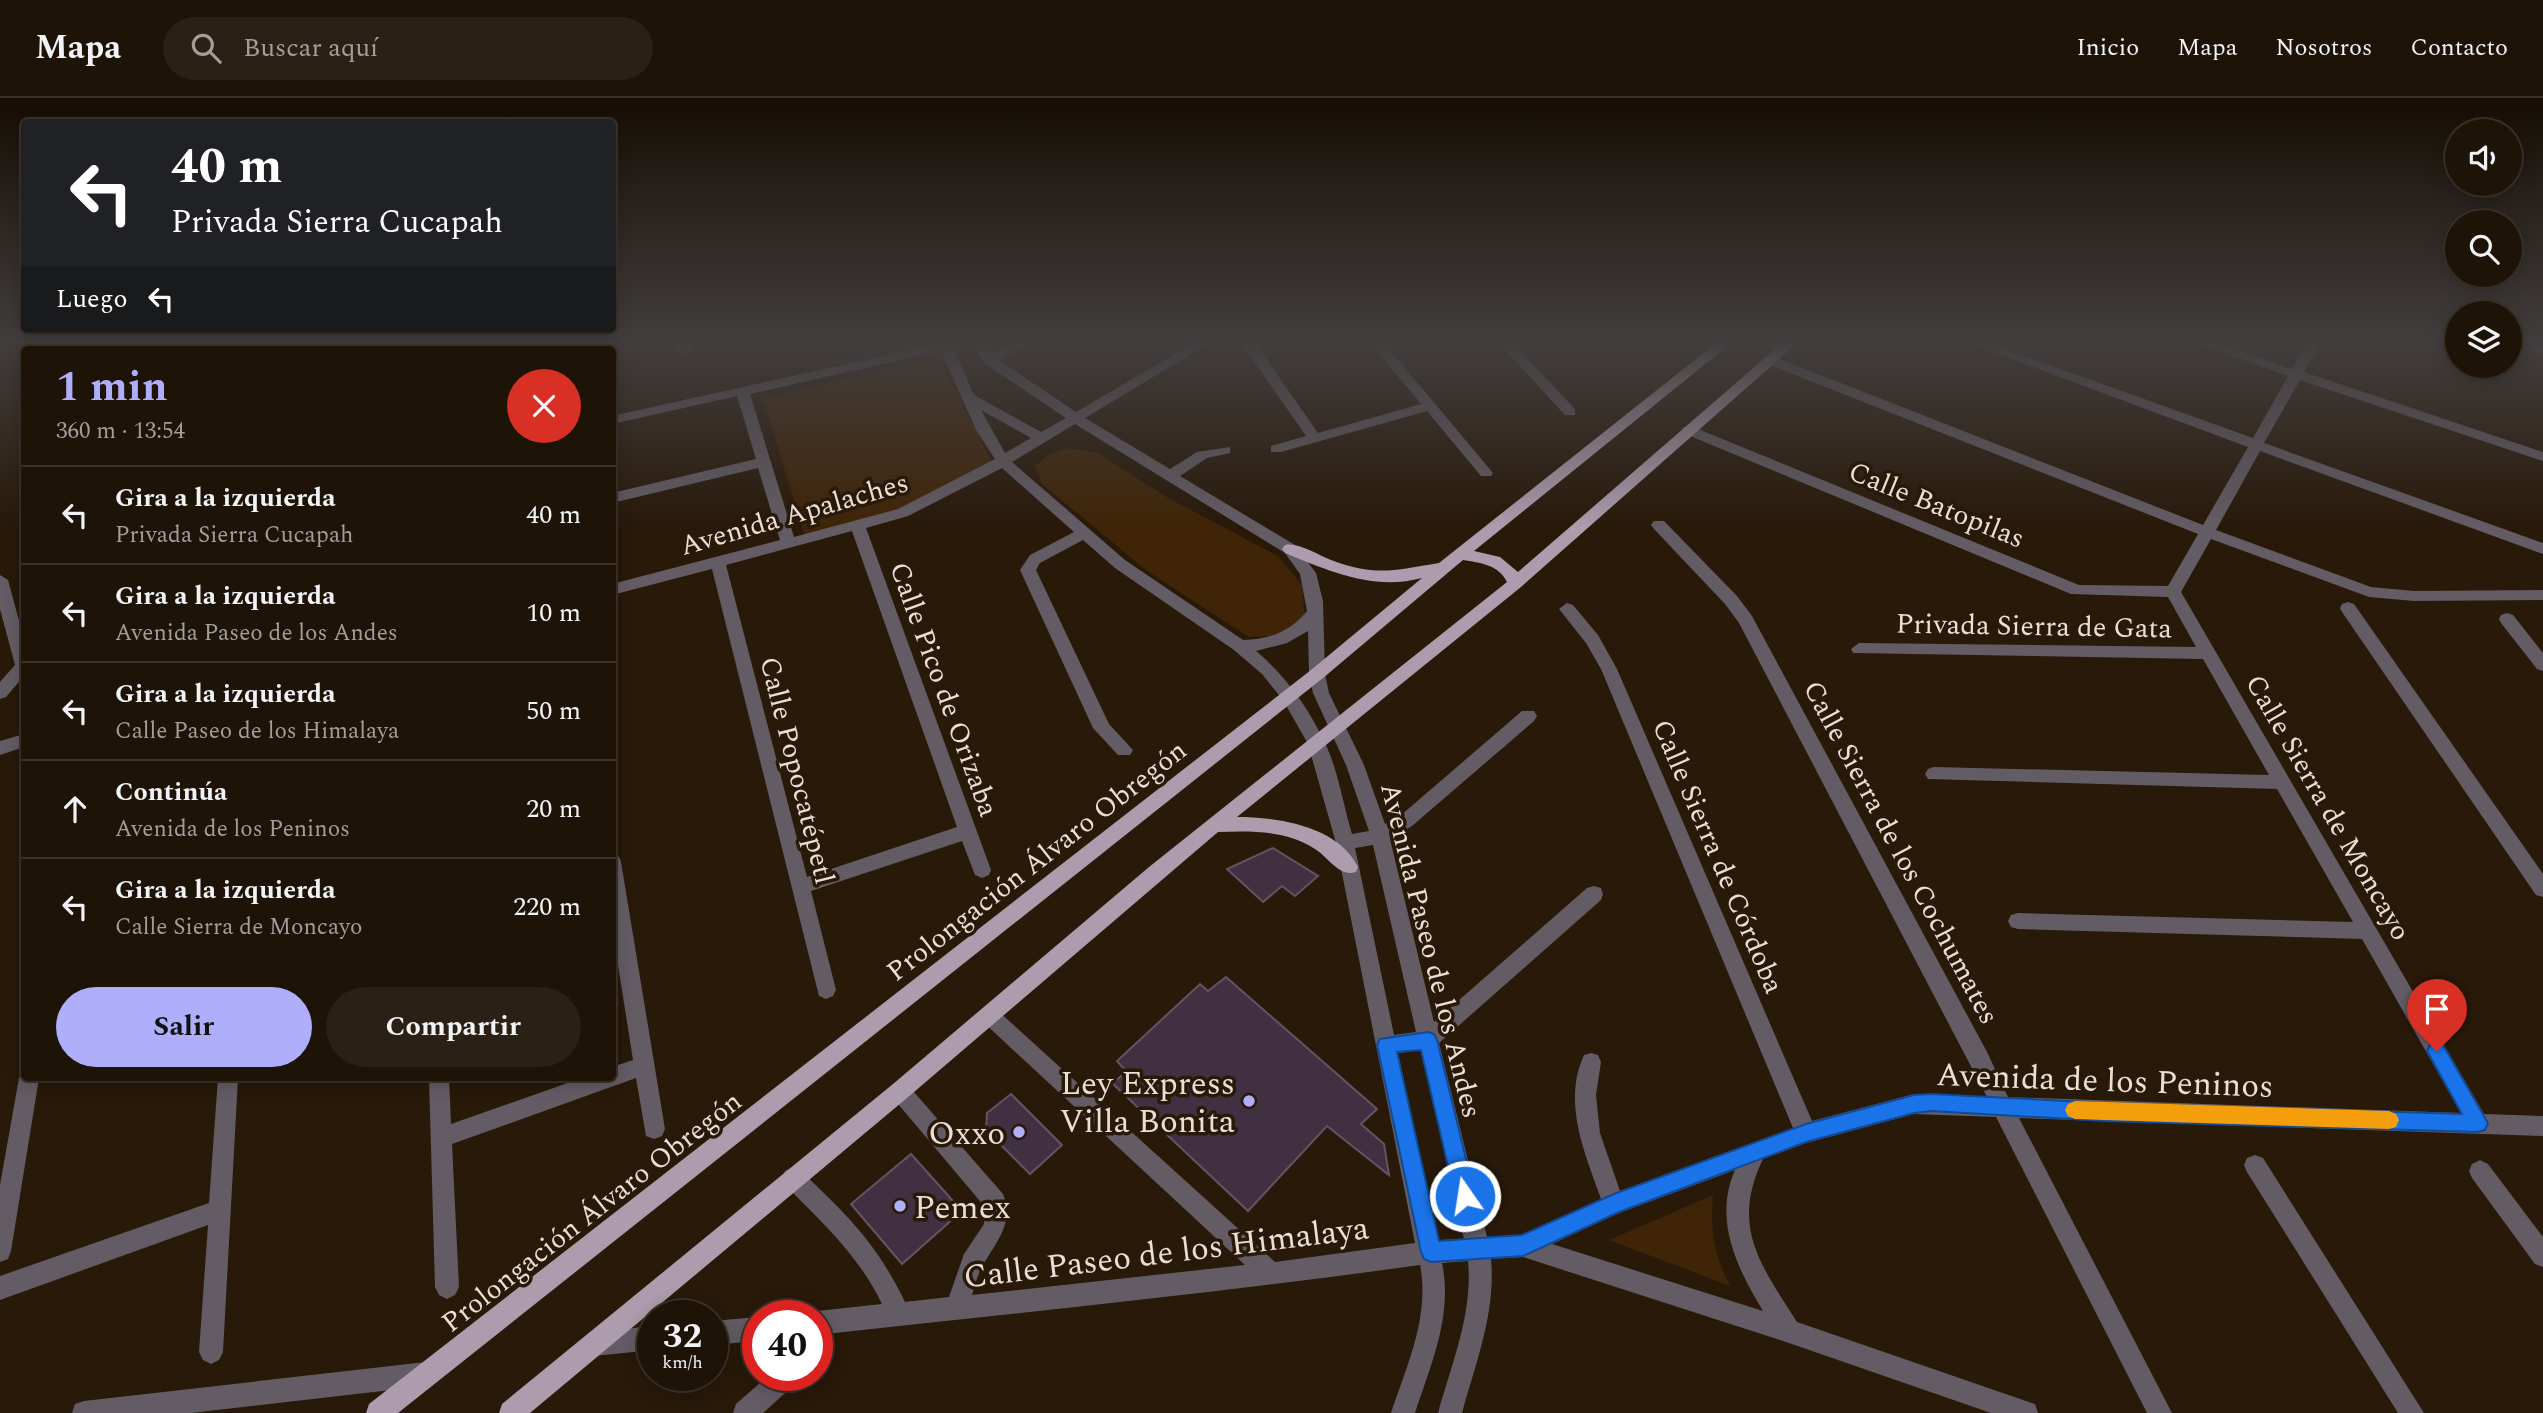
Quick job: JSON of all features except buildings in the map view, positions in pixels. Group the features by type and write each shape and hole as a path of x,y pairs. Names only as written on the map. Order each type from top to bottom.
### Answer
{"main road":[{"name":"Prolongación Álvaro Obregón","path":"378,1413 1317,674 1647,405"},
{"path":"511,1413 1217,825 1516,583 1717,405"},
{"path":"1290,549 1346,572 1375,578 1413,576 1455,560 1501,564 1513,575 1516,583"},
{"path":"1217,825 1260,824 1300,833 1319,842 1349,866"}],"street":[{"path":"616,419 678,405"},
{"path":"747,405 789,545"},
{"name":"Avenida Paseo de los Andes","path":"972,405 983,430 1003,461 1120,564 1240,646 1268,670 1289,696 1317,743 1345,843 1431,1252 1435,1283 1433,1318 1403,1413"},
{"path":"983,405 1041,438"},
{"name":"Avenida Paseo de los Andes","path":"1056,405 1290,549 1308,573 1315,601 1317,674 1321,692 1355,765 1380,836 1478,1248 1482,1286 1479,1311 1450,1413"},
{"name":"Avenida Apalaches","path":"616,589 883,521 924,504 1096,405"},
{"path":"1292,405 1315,438"},
{"path":"1564,405 1570,412"},
{"path":"1886,405 2369,592 2390,596 2543,595"},
{"path":"2146,405 2543,549"},
{"path":"2173,592 2279,405"},
{"path":"2389,405 2543,457"},
{"path":"1276,449 1429,406 1486,473"},
{"name":"Calle Batopilas","path":"1688,430 2077,590 2173,592"},
{"path":"1170,476 1202,454 1225,450"},
{"path":"616,497 764,462"},
{"name":"Calle Sierra de los Cochumates","path":"1659,525 1731,600 1746,620 1980,1059 2001,1105 2160,1413"},
{"name":"Calle Pico de Orizaba","path":"858,527 982,870"},
{"path":"1083,533 1035,559 1028,570 1102,728 1124,750"},
{"name":"Calle Popocatépetl","path":"718,563 826,990"},
{"path":"0,580 21,655"},
{"name":"Calle Sierra de Moncayo","path":"2173,592 2478,1123"},
{"path":"2348,608 2543,889"},
{"name":"Calle Sierra de Córdoba","path":"1567,609 1592,639 1609,670 1806,1133"},
{"path":"1240,646 1259,646 1284,639 1304,626 1314,614"},
{"path":"2507,619 2543,665"},
{"name":"Privada Sierra de Gata","path":"1859,649 2208,653"},
{"path":"0,693 21,669"},
{"path":"1345,843 1380,836 1406,821 1528,716"},
{"path":"0,748 21,742"},
{"path":"1934,774 2282,782"},
{"path":"800,887 969,831"},
{"path":"616,888 654,1129"},
{"path":"1387,1045 1428,1040 1594,894"},
{"path":"2018,921 2367,931"},
{"path":"989,1014 1271,1274"},
{"path":"1591,1062 1585,1095 1589,1133 1614,1204"},
{"path":"616,1076 644,1066"},
{"path":"0,1251 28,1081"},
{"path":"211,1352 228,1081"},
{"path":"439,1081 447,1287"},
{"path":"442,1138 603,1081"},
{"path":"900,1091 995,1202 998,1213 996,1227 974,1258 964,1279 957,1310"},
{"name":"Avenida de los Peninos","path":"1523,1246 1614,1204 1806,1133 1914,1104 2543,1126"},
{"path":"1755,1152 1742,1173 1735,1221 1741,1247 1751,1268 1789,1332"},
{"path":"2255,1165 2412,1413"},
{"path":"2480,1171 2543,1256"},
{"path":"793,1178 853,1237 881,1277 899,1315"},
{"path":"0,1288 220,1210"},
{"path":"1523,1246 1789,1332 2026,1413"},
{"name":"Calle Paseo de los Himalaya","path":"833,1322 1271,1274 1431,1252 1523,1246"},
{"path":"594,1344 637,1340"},
{"path":"84,1413 430,1373"},
{"path":"745,1413 769,1391"}],"shaded area":[{"path":"765,405 963,405 992,462 904,509 805,536"},
{"path":"1070,448 1096,452 1168,498 1278,556 1302,585 1305,617 1288,630 1271,636 1249,637 1147,571 1042,484 1035,466 1049,454"},
{"path":"1713,1195 1714,1242 1730,1286 1609,1240"}],"slow traffic":[{"path":"2075,1110 2389,1120"}],"place":[{"name":"Ley Express Villa Bonita","path":"1249,1101"},
{"name":"Oxxo","path":"1019,1132"},
{"name":"Pemex","path":"900,1206"}],"route":[{"path":"1465,1196 1428,1040 1387,1045 1431,1252 1523,1246 1614,1204 1806,1133 1914,1104 1931,1102 2104,1112 2478,1123 2437,1051"}]}
